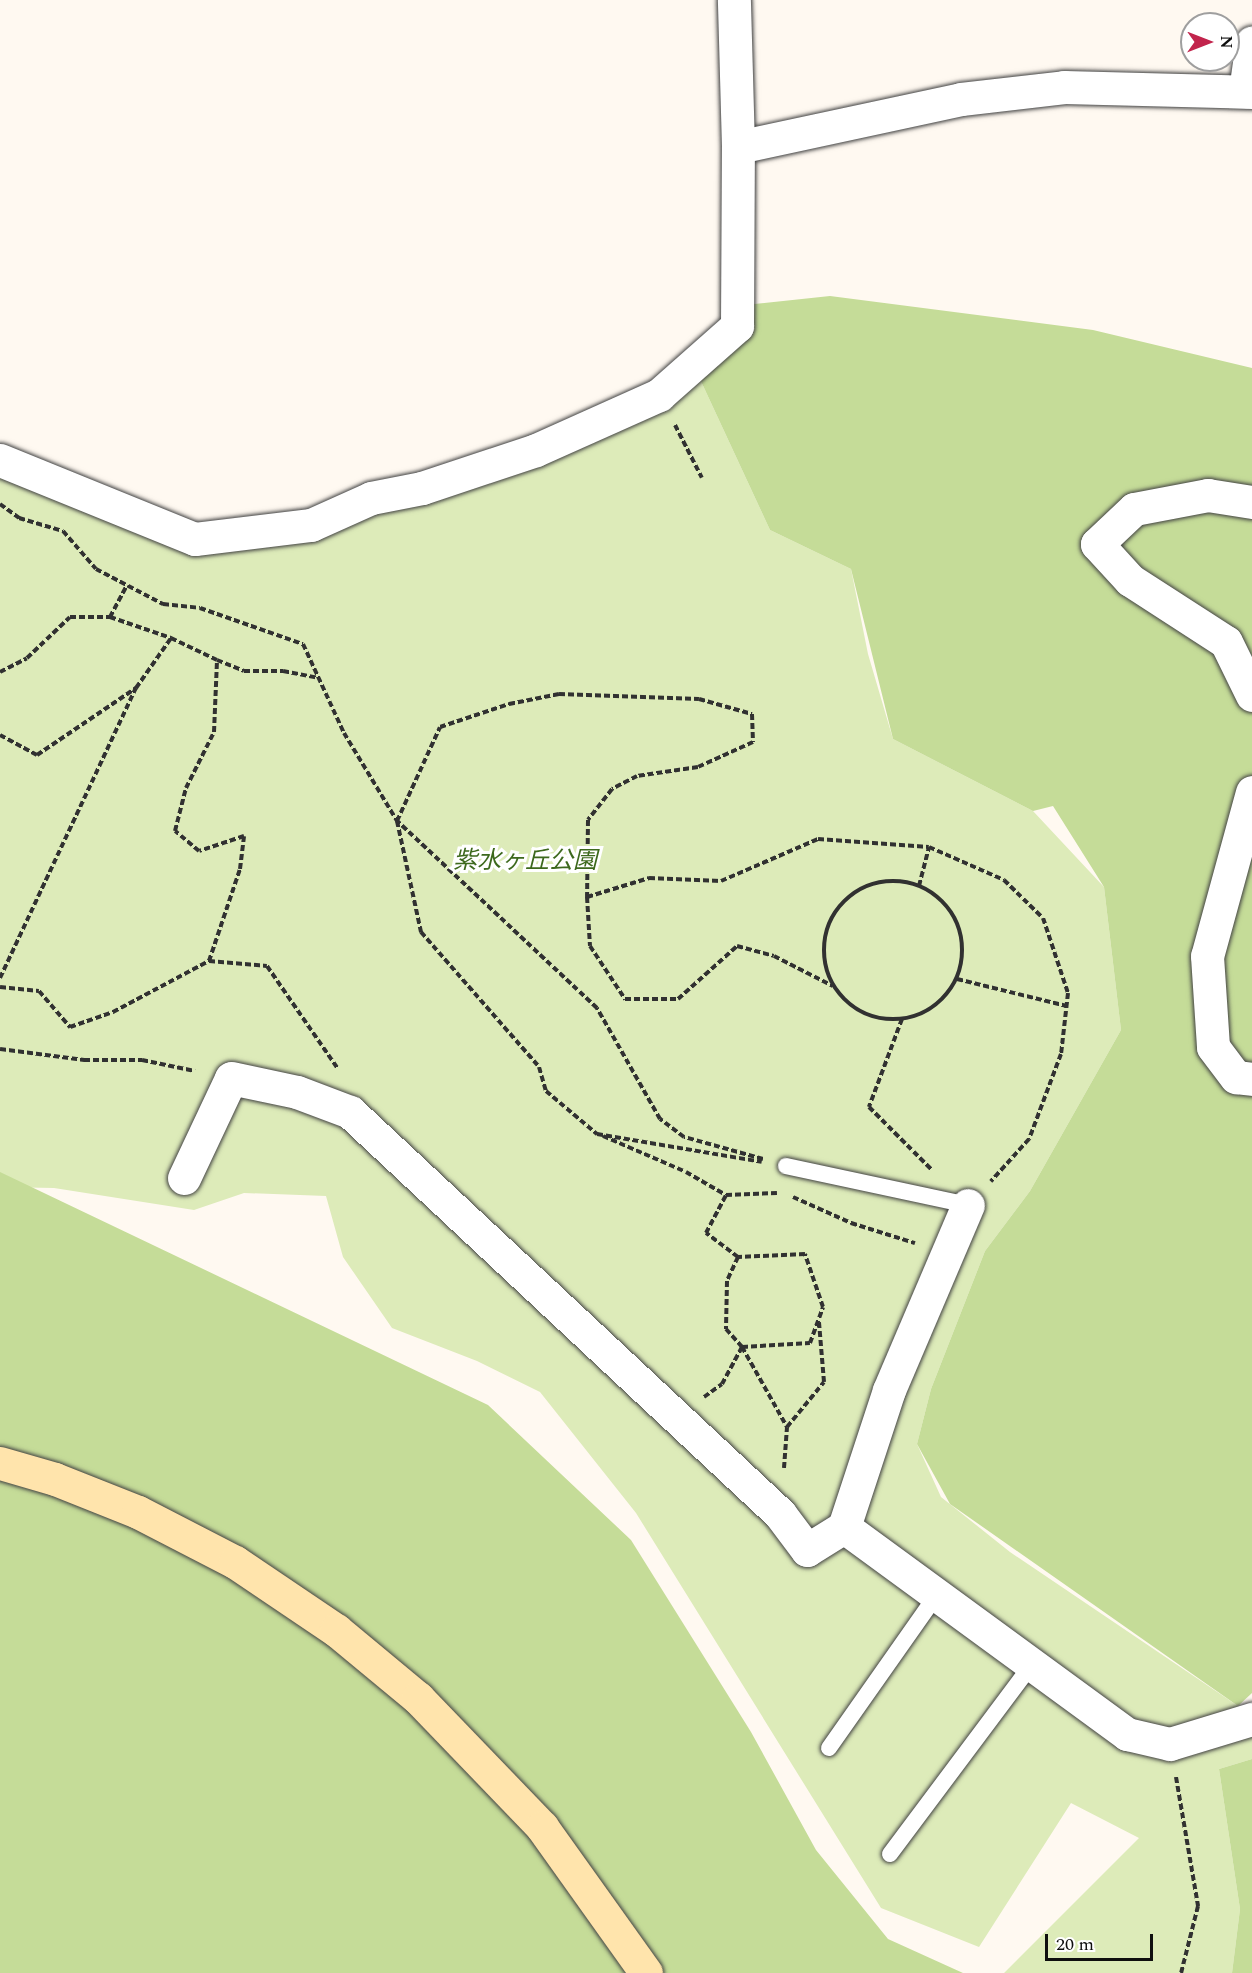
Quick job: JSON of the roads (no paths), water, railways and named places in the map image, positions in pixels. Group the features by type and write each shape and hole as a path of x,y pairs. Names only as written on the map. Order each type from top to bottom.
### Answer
{"street":[{"path":"0,460 195,539 310,525 371,498 422,488 536,450 659,395 737,326 738,147 734,0"},
{"path":"738,147 961,99 1064,87 1249,92 1252,42"},
{"path":"1252,502 1208,495 1134,509 1097,544 1130,580 1226,642 1252,695"},
{"path":"1252,792 1207,956 1213,1047 1236,1077 1252,1079"},
{"path":"184,1178 231,1078 297,1092 350,1112 780,1514 807,1550 844,1527 889,1390 968,1205"},
{"path":"0,1463 55,1479 138,1512 236,1562 336,1630 418,1698 542,1827 646,1973"},
{"path":"844,1527 938,1593 1127,1734 1170,1744 1252,1719"}],"lane":[{"path":"786,1166 968,1205"},
{"path":"829,1748 938,1593"},
{"path":"890,1854 1032,1664"}],"park label":[{"name":"紫水ヶ丘公園","path":"525,862"}]}
